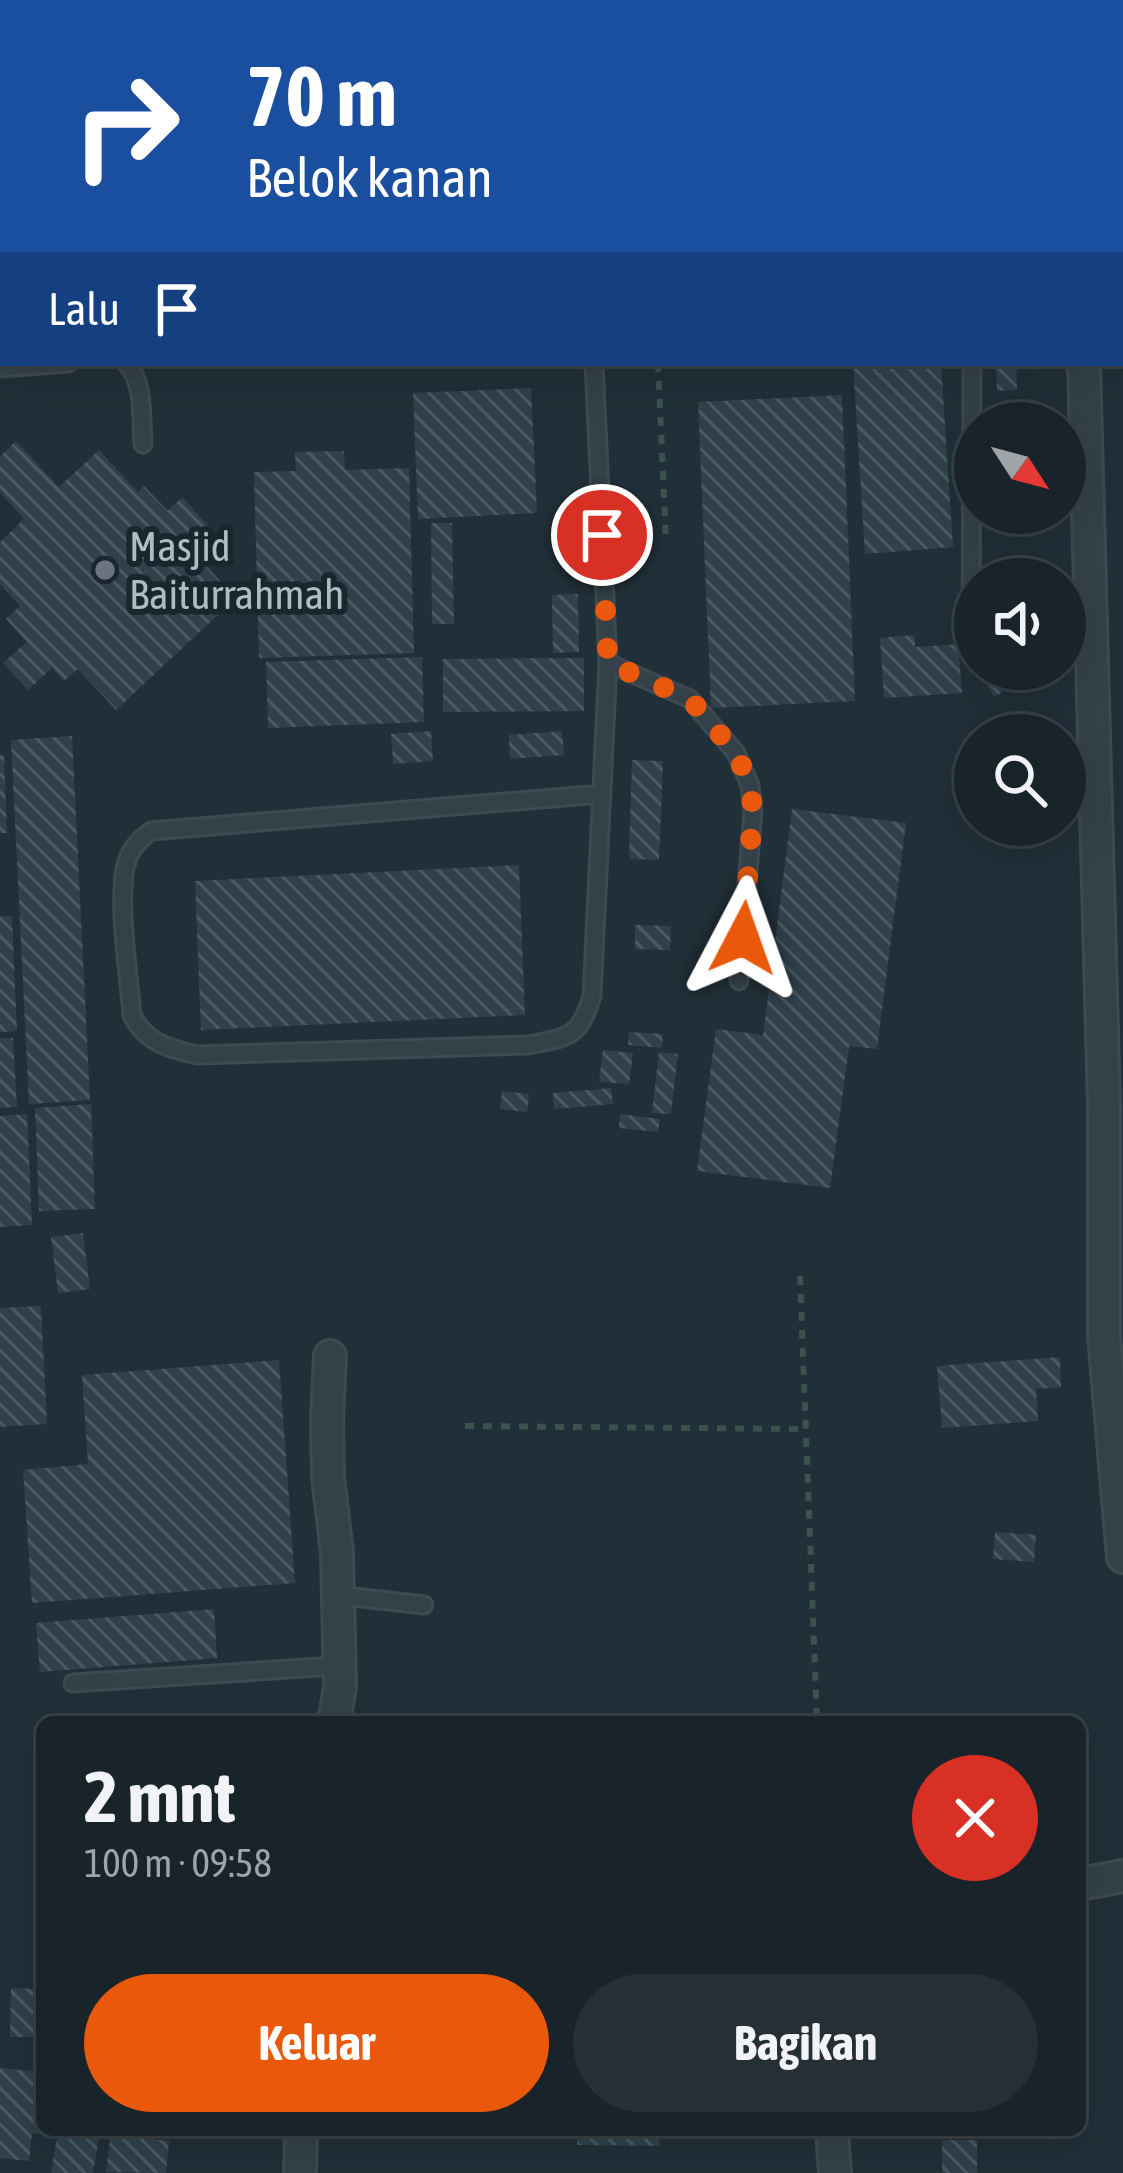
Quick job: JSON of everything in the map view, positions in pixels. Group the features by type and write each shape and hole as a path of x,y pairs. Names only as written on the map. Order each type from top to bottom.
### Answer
{"street":[{"path":"1084,366 1098,828 1111,964 1104,1336 1123,1557"},
{"path":"330,1356 328,1478 337,1553 340,1687 335,1716"},
{"path":"1086,1883 1123,1876"},
{"path":"300,2173 301,2136"},
{"path":"832,2136 835,2173"}],"lane":[{"path":"130,366 138,382 143,444"},
{"path":"594,366 608,663 602,794 592,996 584,1022 572,1036 528,1045 197,1055 157,1043 138,1028 132,1015 124,882 127,860 138,840 151,831 602,794"},
{"path":"971,558 972,366"},
{"path":"608,663 690,699 736,753 750,785 753,811 739,981"},
{"path":"336,1595 424,1606"},
{"path":"73,1683 337,1666"}],"path":[{"path":"658,366 666,541"},
{"path":"800,1276 817,1716"},
{"path":"465,1426 804,1430"}],"building":[{"path":"853,366 941,366 953,547 865,554"},
{"path":"996,366 1016,366 1017,390 997,391"},
{"path":"531,388 537,513 418,519 413,393"},
{"path":"842,395 855,701 711,708 698,402"},
{"name":"Masjid Baiturrahmah","path":"16,441 59,487 99,450 138,492 144,486 168,511 182,497 209,526 195,539 203,549 196,555 236,598 116,710 78,669 64,681 52,668 28,690 3,663 27,642 6,619 20,606 0,584 0,542 24,519 0,492 0,457"},
{"path":"344,451 345,470 409,468 414,653 259,658 254,472 296,471 295,452"},
{"path":"431,523 452,523 454,624 432,624"},
{"path":"578,594 579,652 553,653 552,595"},
{"path":"915,635 915,647 954,644 954,690 962,693 884,698 880,638"},
{"path":"422,657 424,722 268,728 266,662"},
{"path":"584,658 584,711 443,712 443,659"},
{"path":"431,731 433,761 393,764 391,734"},
{"path":"562,731 564,755 510,759 509,735"},
{"path":"72,736 90,1100 29,1104 11,740"},
{"path":"0,755 4,755 7,833 0,833"},
{"path":"632,760 663,761 659,860 629,859"},
{"path":"792,809 906,823 877,1049 849,1046 830,1188 697,1171 716,1029 763,1035"},
{"path":"519,865 525,1015 201,1030 195,881"},
{"path":"0,916 12,916 17,1031 0,1032"},
{"path":"635,925 671,926 670,950 635,949"},
{"path":"629,1032 663,1034 662,1048 628,1045"},
{"path":"0,1038 13,1038 17,1107 0,1108"},
{"path":"603,1050 633,1053 629,1084 599,1082"},
{"path":"659,1052 678,1054 671,1114 652,1113"},
{"path":"611,1088 613,1104 554,1109 553,1093"},
{"path":"502,1091 529,1094 527,1112 500,1109"},
{"path":"91,1104 95,1209 39,1211 35,1108"},
{"path":"27,1114 32,1225 0,1227 0,1116"},
{"path":"620,1114 660,1119 658,1132 619,1128"},
{"path":"83,1233 90,1289 58,1293 51,1237"},
{"path":"41,1306 47,1424 0,1427 0,1308"},
{"path":"1060,1357 1061,1387 1036,1389 1038,1421 942,1428 937,1366"},
{"path":"279,1360 295,1583 32,1603 23,1470 88,1464 82,1375"},
{"path":"995,1532 1036,1535 1034,1562 993,1559"},
{"path":"214,1609 217,1658 40,1672 36,1623"},
{"path":"11,1988 36,1989 36,2037 10,2037"},
{"path":"0,2068 36,2071 36,2133 32,2133 29,2161 0,2158"},
{"path":"57,2136 99,2138 93,2173 51,2173"},
{"path":"110,2136 169,2141 166,2173 106,2172"},
{"path":"578,2136 659,2136 659,2146 577,2145"},
{"path":"942,2140 977,2140 977,2173 942,2173"}],"place":[{"name":"Masjid Baiturrahmah","path":"105,570"}],"route":[{"path":"602,535 608,663 690,699 736,753 750,785 753,811 743,938"}]}
